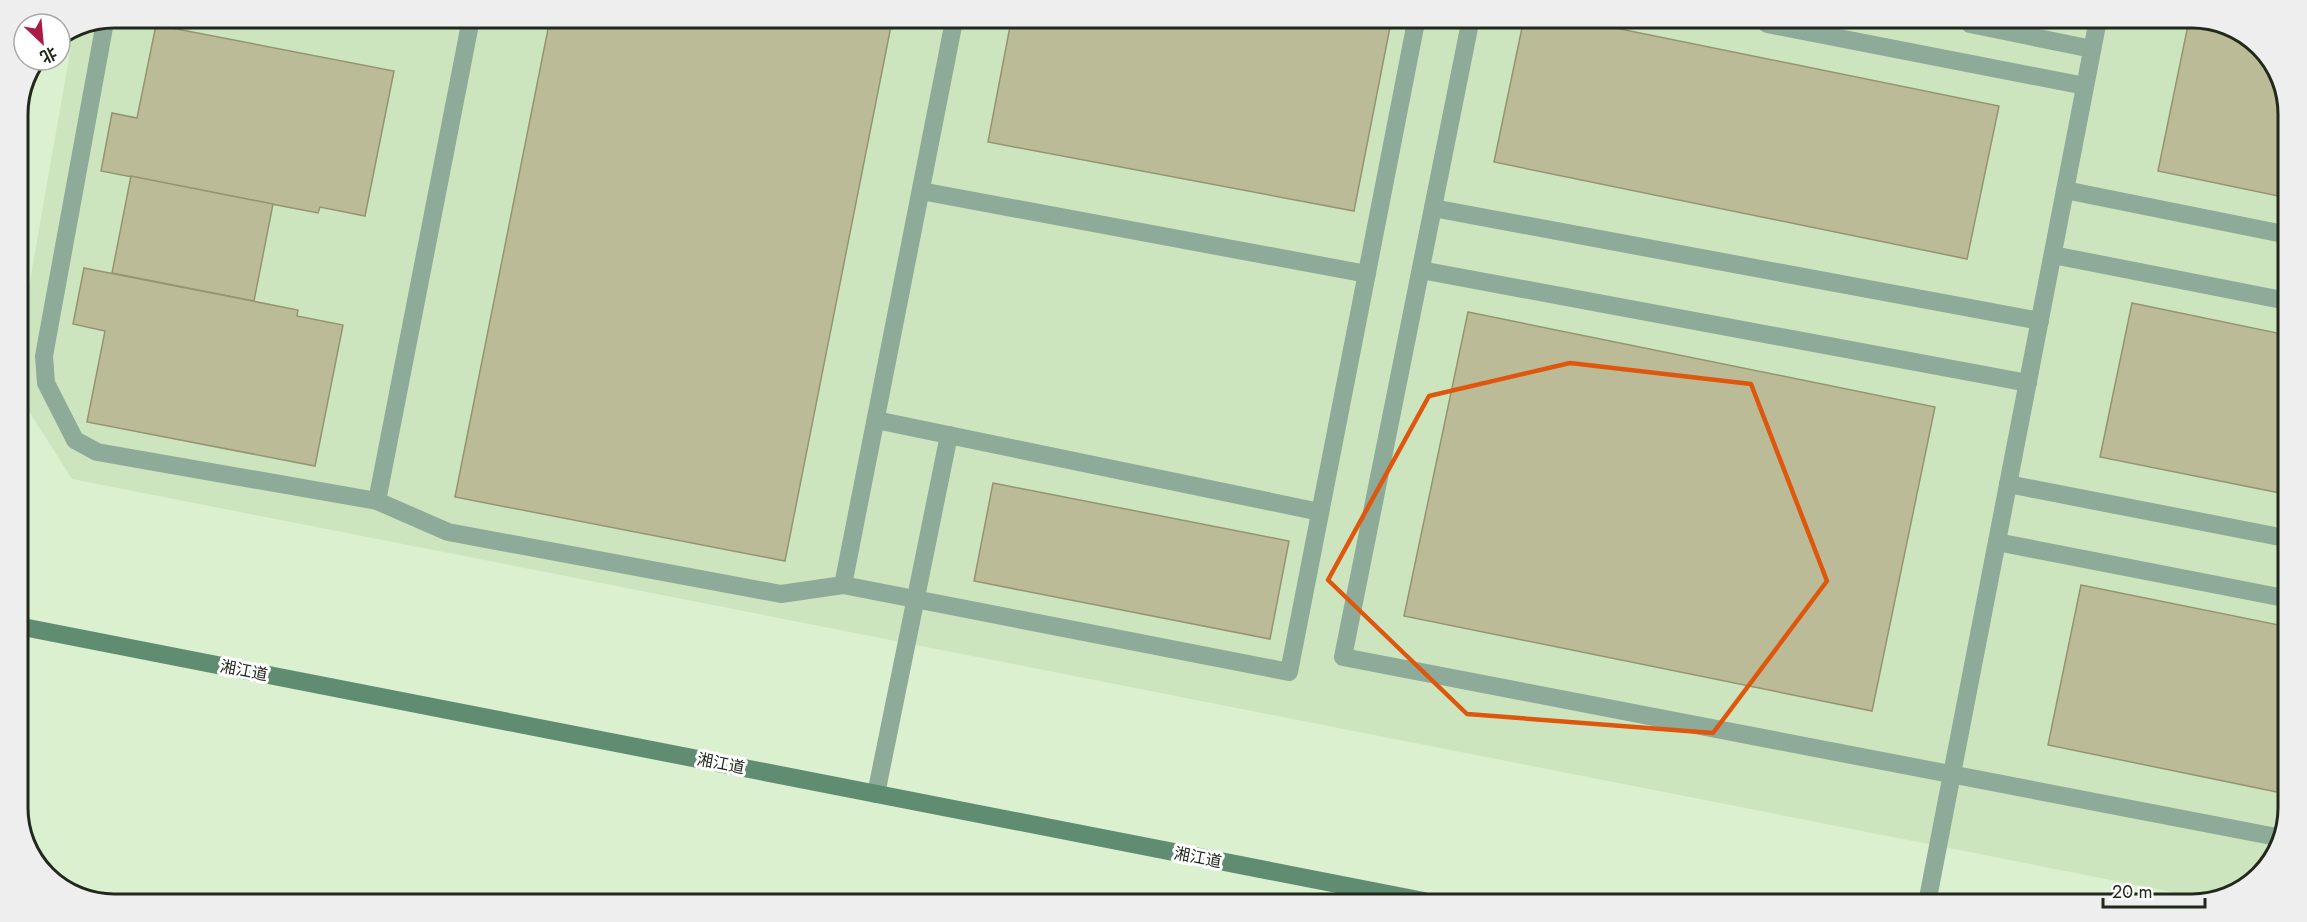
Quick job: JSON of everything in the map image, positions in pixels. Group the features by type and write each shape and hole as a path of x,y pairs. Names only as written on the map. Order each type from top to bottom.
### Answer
{"main road":[{"name":"湘江道","path":"29,628 1388,894"}],"lane":[{"path":"377,501 469,28"},
{"path":"843,585 953,28"},
{"path":"104,29 44,356 46,383 75,440 97,452 377,501 448,532 781,594 843,585 1289,672 1415,28"},
{"path":"1469,28 1344,657 2273,836"},
{"path":"1788,28 2085,86"},
{"path":"1990,28 2092,49"},
{"path":"1929,894 2096,28"},
{"path":"2065,190 2278,233"},
{"path":"921,191 1367,274"},
{"path":"1433,208 2040,321"},
{"path":"2053,255 2278,299"},
{"path":"1421,270 2028,383"},
{"path":"876,420 1320,512"},
{"path":"876,794 949,435"},
{"path":"2008,484 2278,537"},
{"path":"1997,542 2278,597"}],"highlighted area":[{"path":"1570,363 1751,384 1827,581 1713,733 1467,714 1328,580 1429,396"}],"shaded area":[{"path":"115,28 2192,28 2209,30 2240,43 2261,62 2274,87 2278,109 2277,824 2261,860 2240,879 2209,892 2183,894 72,479 28,410 28,290 67,72 72,72 72,40 98,30"}],"building":[{"path":"155,28 172,28 394,71 365,216 320,207 318,213 101,171 112,113 137,118"},
{"path":"548,28 891,28 785,561 455,497"},
{"path":"1010,28 1390,28 1354,211 988,142"},
{"path":"1522,28 1616,28 1999,106 1967,259 1494,162"},
{"path":"2187,28 2209,30 2230,37 2261,62 2274,87 2278,109 2278,196 2158,171"},
{"path":"131,176 273,204 254,301 112,273"},
{"path":"84,268 298,310 297,316 343,325 315,466 87,422 105,331 73,324"},
{"path":"2132,303 2278,333 2278,493 2100,457"},
{"path":"1468,312 1935,407 1872,711 1404,616"},
{"path":"993,483 1289,541 1270,639 974,581"},
{"path":"2081,585 2278,625 2278,792 2048,745"}]}
